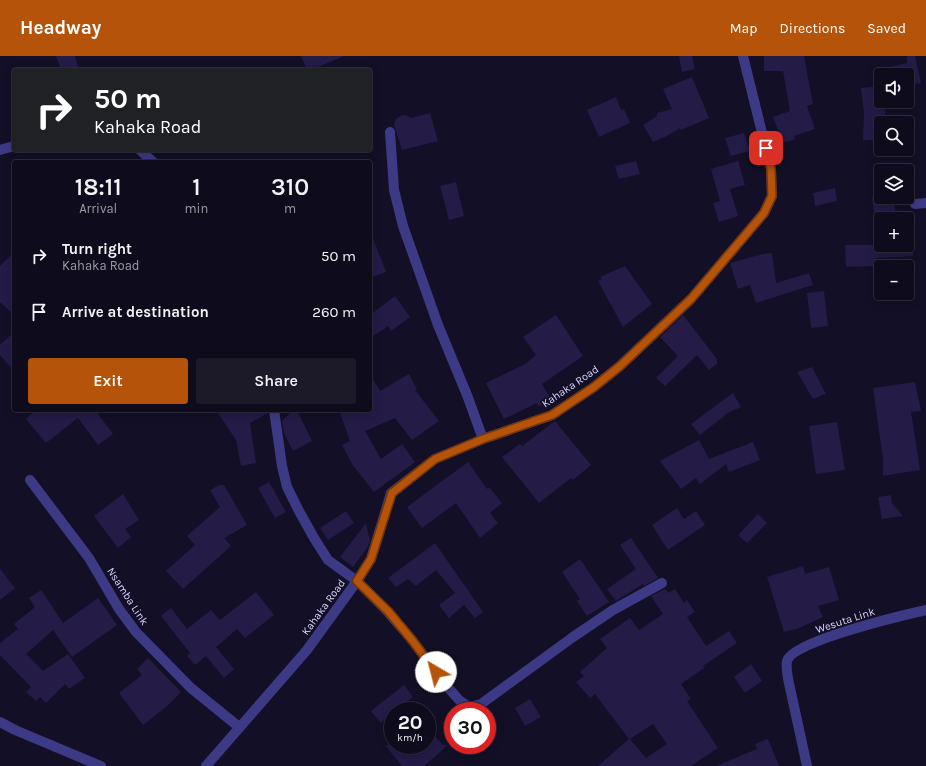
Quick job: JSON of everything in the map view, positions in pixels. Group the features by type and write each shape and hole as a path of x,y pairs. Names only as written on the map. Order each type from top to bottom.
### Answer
{"street":[{"name":"Kahaka Road","path":"206,766 307,650 357,581 371,559 392,493 435,459 483,439 552,415 594,387 620,366 691,299 764,213 772,196 771,169 743,56"},
{"path":"390,132 394,190 403,226 438,325 467,395 483,439"},
{"path":"0,150 12,147"},
{"path":"142,152 151,160"},
{"path":"915,204 926,203"},
{"path":"274,412 282,466 287,487 299,512 328,560 357,581 388,611 460,701 470,707 481,704 573,637 613,610 662,583"},
{"name":"Nsamba Link","path":"30,480 89,558 119,609 136,632 191,688 239,727"},
{"name":"Wesuta Link","path":"808,766 787,676 787,660 792,654 827,637 926,610"},
{"path":"0,722 15,730 101,766"}],"building":[{"path":"56,56 75,56 78,68 60,68"},
{"path":"301,56 344,56 316,68 306,68"},
{"path":"679,56 692,56 695,69 682,72"},
{"path":"764,56 804,56 813,104 807,106 815,129 794,136 795,139 783,143 773,117 790,111 783,71 764,71"},
{"path":"907,56 915,56 921,83 914,84 914,68 885,68 907,63"},
{"path":"692,77 709,118 681,130 680,128 653,142 643,125 657,116 657,113 672,109 663,89"},
{"path":"874,87 874,108 885,108 885,116 874,116 874,140 863,140 864,113 861,88"},
{"path":"616,97 621,110 624,109 630,123 599,137 587,110"},
{"path":"430,113 438,141 402,150 394,125 396,119 402,115 411,118"},
{"path":"744,133 750,151 731,156 725,138"},
{"path":"636,161 640,174 619,179 615,166"},
{"path":"738,161 745,185 730,189 738,216 719,222 713,203 720,201 711,169"},
{"path":"456,182 464,216 449,220 440,186"},
{"path":"835,188 837,201 815,206 813,193"},
{"path":"872,197 874,197 874,204 895,204 895,212 874,212"},
{"path":"372,236 386,272 372,277"},
{"path":"845,245 874,245 874,252 913,252 913,256 876,258 876,260 874,260 874,266 846,267"},
{"path":"772,253 776,283 809,273 813,285 756,303 750,285 738,289 730,263"},
{"path":"12,254 12,313 0,302 0,266"},
{"path":"625,266 652,304 623,327 598,281 602,279 600,277"},
{"path":"824,291 828,326 811,328 807,293"},
{"path":"395,296 410,317 391,331 388,326 372,337 372,313"},
{"path":"556,315 583,356 542,384 551,399 538,406 537,403 504,419 486,383 525,364 536,355 523,337"},
{"path":"683,315 717,359 717,364 709,370 697,355 665,386 656,378 678,356 660,337"},
{"path":"12,334 12,369 0,355 0,345"},
{"path":"812,367 826,394 813,399 797,372"},
{"path":"409,374 417,389 415,390 439,421 412,440 395,418 365,431 381,459 402,444 415,462 374,492 352,464 342,445 350,441 340,412 372,412 372,377 380,391"},
{"path":"915,382 921,411 911,412 920,470 883,476 883,459 873,388"},
{"path":"733,393 741,407 728,413 700,435 691,424"},
{"path":"34,412 96,412 113,434 98,445 78,418 46,443 26,419"},
{"path":"217,412 268,412 250,423 256,463 241,466 236,440"},
{"path":"291,412 298,412 312,441 293,451 284,433 282,421"},
{"path":"555,421 591,465 573,480 571,478 539,503 502,457 520,444 522,446"},
{"path":"837,422 845,470 816,474 809,426"},
{"path":"699,440 709,459 753,442 760,460 729,472 726,464 700,484 696,478 681,489 660,461"},
{"path":"468,462 487,489 489,487 502,503 490,513 498,523 480,538 456,503 422,528 407,507"},
{"path":"269,482 286,512 275,518 258,488"},
{"path":"219,485 224,485 247,525 224,538 231,546 183,589 166,571 195,545 187,536 220,507 210,490"},
{"path":"123,494 139,520 125,529 131,537 118,548 94,516"},
{"path":"891,495 892,503 903,516 882,519 878,497"},
{"path":"677,508 684,519 696,511 705,525 668,550 652,525"},
{"path":"346,511 354,523 328,540 320,528"},
{"path":"758,514 767,523 747,543 738,535"},
{"path":"366,523 370,541 367,548 353,567 340,557"},
{"path":"631,538 658,578 644,586 643,584 616,601 607,589 636,569 620,545"},
{"path":"435,543 483,612 475,618 464,605 449,618 439,605 455,593 436,570 416,586 408,579 396,587 388,578"},
{"path":"580,559 609,602 587,616 577,601 580,599 562,572"},
{"path":"803,566 805,574 829,567 839,600 818,606 823,617 797,629 784,632 767,577"},
{"path":"0,569 15,588 0,600"},
{"path":"665,589 669,593 675,589 684,603 687,600 695,612 687,617 706,646 729,631 737,643 703,666 704,668 681,684 691,699 687,701 718,748 691,766 598,766 629,739 595,694 590,698 576,682 584,676 580,672 607,648 600,639 630,618 639,630 663,614 651,596","holes":["653,724 667,744 646,758 630,739"]},
{"path":"41,590 63,623 98,598 117,625 72,657 53,630 26,654 43,671 68,654 85,678 69,689 65,684 46,703 40,697 36,701 26,692 31,687 0,655 0,643 18,629 14,624 35,607 29,598"},
{"path":"256,592 274,615 245,638 237,629 216,647 234,669 224,678 206,656 195,665 187,656 190,653 161,616 171,608 187,629 211,610 220,620"},
{"path":"148,658 181,692 166,707 143,725 119,693 142,675 137,669"},
{"path":"751,664 762,681 745,693 734,677"},
{"path":"404,685 413,697 407,702 384,702 384,720 381,723 371,711"},
{"path":"530,699 541,717 525,726 515,708"},
{"path":"436,737 444,745 444,748 424,766 402,766 392,754 436,754"},
{"path":"768,739 779,766 716,766 757,749 755,744"}],"route":[{"path":"436,672 388,611 357,581 371,559 392,493 435,459 483,439 552,415 594,387 620,366 691,299 764,213 772,196 771,169 766,148"}]}
